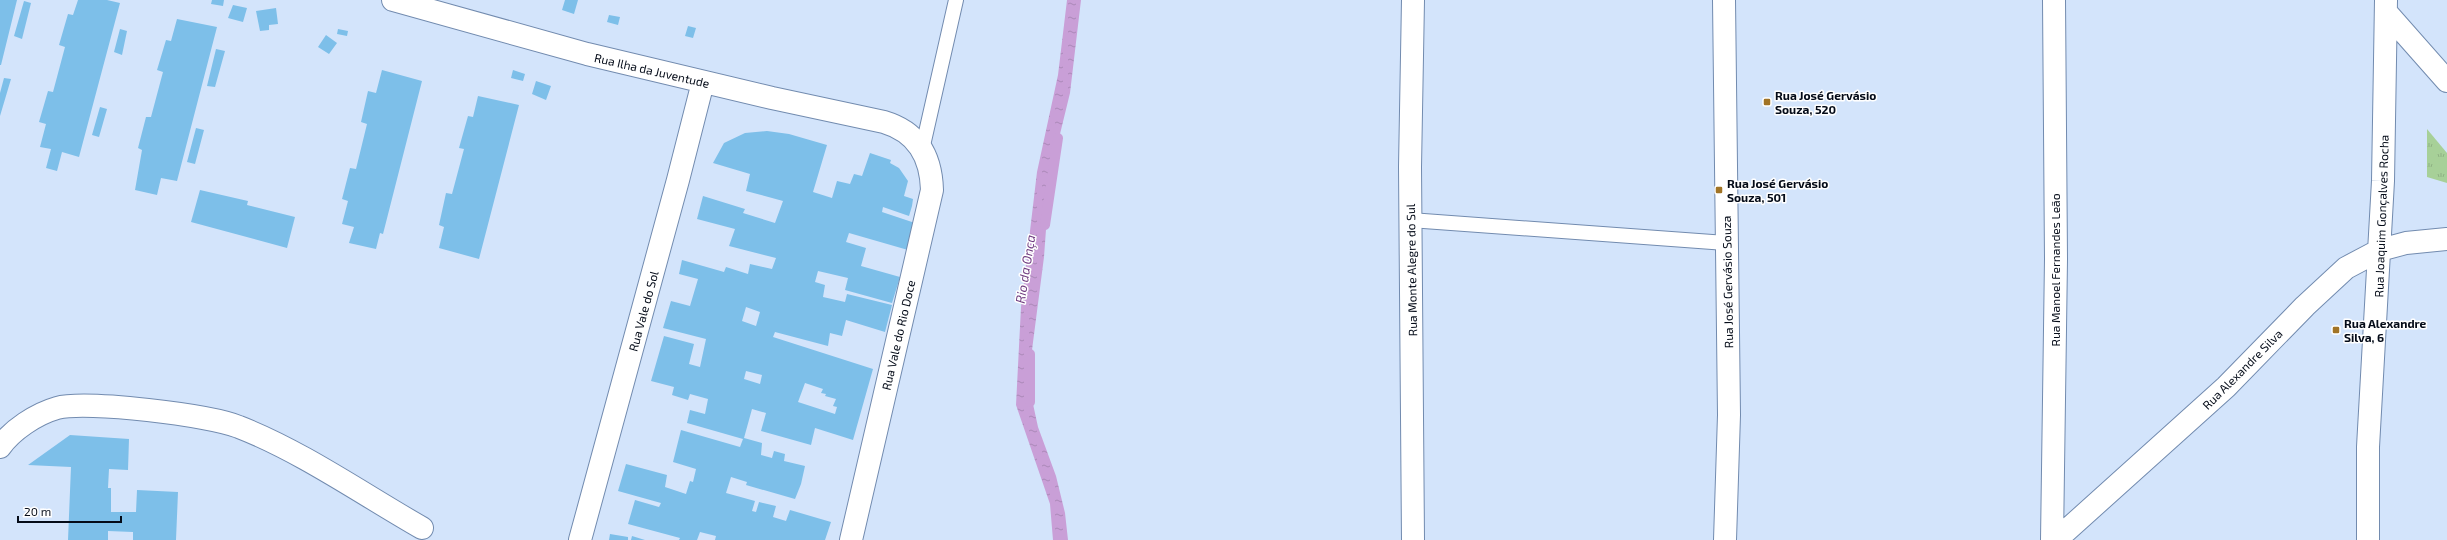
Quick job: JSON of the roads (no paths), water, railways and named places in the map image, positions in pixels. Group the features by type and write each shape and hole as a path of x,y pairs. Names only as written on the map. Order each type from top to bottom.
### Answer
{"street":[{"name":"Rua Ilha da Juventude","path":"393,0 587,54 703,82 884,122 900,127 916,143"},
{"name":"Rua Monte Alegre do Sul","path":"1413,0 1410,220 1413,540"},
{"name":"Rua José Gervásio Souza","path":"1724,0 1729,415 1725,540"},
{"name":"Rua Manoel Fernandes Leão","path":"2052,540 2056,259 2054,0"},
{"name":"Rua Joaquim Gonçalves Rocha","path":"2386,6 2447,81"},
{"name":"Rua Joaquim Gonçalves Rocha","path":"2368,540 2368,447 2380,250 2386,6"},
{"name":"Rua Vale do Sol","path":"580,540 678,180 703,82"},
{"name":"Rua Vale do Rio Doce","path":"851,540 932,190 931,170 916,143"},
{"name":"Rua Alexandre Silva","path":"2056,540 2226,387 2305,306 2346,268 2380,250 2406,243 2447,239"},
{"path":"0,447 5,440 29,421 56,408 84,405 200,417 238,426 272,441 422,528"}],"lane":[{"path":"916,143 956,0"},
{"path":"1410,220 1726,243"}],"water":[{"path":"1067,0 1081,0 1070,93 1050,175 1044,257 1028,381 1038,427 1056,476 1065,513 1068,540 1053,540 1050,504 1016,405 1021,307 1037,172 1058,75"}],"waterway":[{"name":"Rio da Onça","path":"1045,225 1058,138"},
{"name":"Rio da Onça","path":"1030,354 1030,402"}],"place":[{"name":"Rua José Gervásio Souza, 520","path":"1767,102"},
{"name":"Rua José Gervásio Souza, 501","path":"1719,190"},
{"name":"Rua Alexandre Silva, 6","path":"2336,330"}]}
